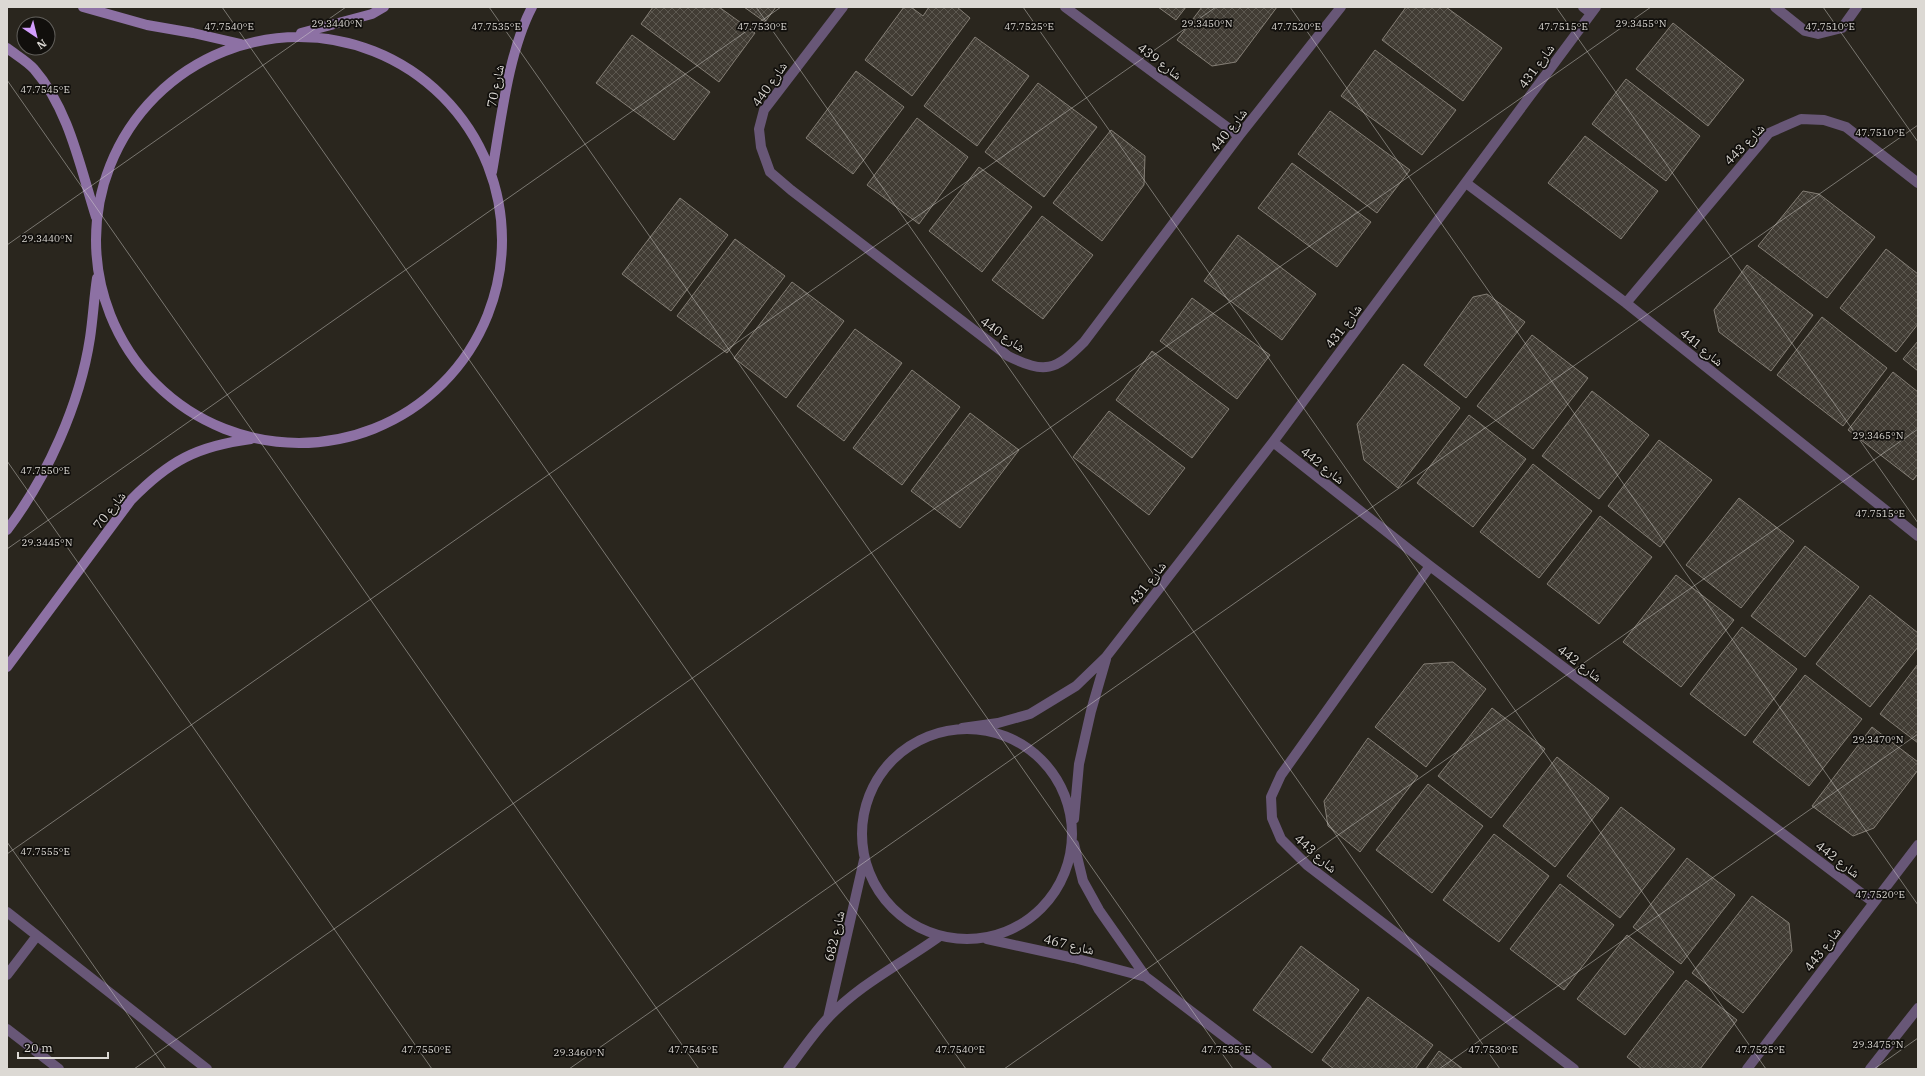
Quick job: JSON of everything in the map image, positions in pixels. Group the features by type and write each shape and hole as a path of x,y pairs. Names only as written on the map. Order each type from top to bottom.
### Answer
{"main road":[{"path":"83,7 147,25 193,33 241,44"},
{"path":"7,530 47,468 73,405 90,339 97,272 96,218 111,160 142,110 187,70 241,44 288,36 372,14 384,7"},
{"name":"شارع 70","path":"492,172 511,67 532,7"},
{"path":"97,272 114,324 134,360 167,396 207,422 253,439 284,443 307,443 346,438 375,428 403,415 428,397 451,375 470,350 485,324 496,294 502,264 503,233 500,202 492,172 479,142 461,114 439,90 413,70 384,54 353,43 321,37 288,36"},
{"path":"7,48 33,68 54,97 70,133 96,218"},
{"name":"شارع 70","path":"7,667 131,500 151,480 173,463 198,450 225,442 253,439"}],"street":[{"name":"شارع 440","path":"843,7 764,110 759,129 761,147 770,172 791,190 1008,356 1026,365 1051,367 1068,358 1084,342 1239,136 1341,7"},
{"name":"شارع 439","path":"1065,7 1239,136"},
{"path":"1583,7 1594,10"},
{"path":"1775,7 1805,31 1818,34 1842,28 1857,7"},
{"name":"شارع 431","path":"864,860 862,823 872,787 894,756 926,736 962,728 998,723 1030,714 1076,686 1106,657 1273,442 1594,10"},
{"name":"شارع 443","path":"1626,303 1769,134 1801,119 1824,120 1846,127 1918,183"},
{"name":"شارع 441","path":"1466,183 1626,303 1918,536"},
{"name":"شارع 442","path":"1273,442 1430,566 1873,902"},
{"name":"شارع 443","path":"1430,566 1281,775 1271,797 1272,818 1281,839 1307,865 1574,1069"},
{"name":"شارع 431","path":"1073,827 1079,764 1091,710 1106,657"},
{"path":"864,860 874,886 892,909 914,926 940,936 962,940 984,938 1011,930 1035,915 1054,894 1067,870 1073,842 1073,827 1063,788 1038,755 1004,734 962,728"},
{"name":"شارع 467","path":"1073,842 1083,881 1099,910 1146,977 1267,1069"},
{"name":"شارع 443","path":"1747,1069 1918,845"},
{"name":"شارع 682","path":"828,1018 864,860"},
{"path":"7,912 36,937 208,1069"},
{"name":"شارع 682","path":"788,1069 828,1018 881,975 905,961 940,936"},
{"path":"7,975 36,937"},
{"name":"شارع 467","path":"984,938 1074,958 1146,977"},
{"path":"1870,1069 1918,1008"},
{"path":"7,1029 59,1069"}],"building":[{"path":"653,7 719,7 755,33 719,82 641,24"},
{"path":"744,7 776,7 765,22"},
{"path":"904,7 911,7 923,16 929,7 957,7 970,18 912,96 865,60"},
{"path":"1158,7 1186,7 1176,20"},
{"path":"1202,7 1277,7 1236,62 1212,66 1177,40"},
{"path":"1406,7 1446,7 1502,48 1463,101 1382,40"},
{"path":"1673,23 1744,80 1708,126 1636,69"},
{"path":"632,35 710,92 674,140 596,83"},
{"path":"975,37 1029,76 977,146 924,106"},
{"path":"1375,50 1456,110 1422,155 1341,96"},
{"path":"856,71 904,107 853,174 806,138"},
{"path":"1626,79 1700,136 1666,181 1592,124"},
{"path":"1038,83 1097,127 1044,197 985,152"},
{"path":"1330,111 1410,170 1377,213 1298,154"},
{"path":"917,118 968,157 919,224 867,185"},
{"path":"1111,130 1145,156 1144,185 1102,241 1053,203"},
{"path":"1585,136 1658,191 1621,239 1548,183"},
{"path":"1292,163 1371,222 1337,267 1258,208"},
{"path":"979,167 1032,207 982,272 929,231"},
{"path":"1803,191 1819,194 1875,237 1827,298 1758,246"},
{"path":"680,198 728,235 671,311 622,274"},
{"path":"1042,216 1093,255 1043,319 992,280"},
{"path":"1238,235 1316,294 1282,340 1204,281"},
{"path":"735,239 785,276 727,353 677,316"},
{"path":"1886,249 1918,274 1918,324 1896,352 1840,308"},
{"path":"1747,265 1813,315 1771,371 1719,332 1714,310"},
{"path":"792,282 844,321 786,398 734,358"},
{"path":"1487,294 1525,322 1466,398 1424,365 1473,297"},
{"path":"1192,298 1270,355 1237,399 1160,341"},
{"path":"1822,317 1887,368 1843,426 1777,375"},
{"path":"855,329 902,363 844,441 797,406"},
{"path":"1532,335 1588,378 1533,449 1477,406"},
{"path":"1918,341 1918,371 1903,359"},
{"path":"1152,351 1229,409 1192,458 1116,400"},
{"path":"1403,364 1460,408 1398,488 1364,460 1357,424"},
{"path":"912,370 960,407 902,485 853,448"},
{"path":"1893,372 1918,392 1918,474 1913,480 1848,430"},
{"path":"1592,391 1649,435 1599,499 1542,456"},
{"path":"1109,411 1185,468 1149,515 1073,457"},
{"path":"970,413 1019,450 960,528 911,491"},
{"path":"1469,415 1526,459 1473,527 1417,483"},
{"path":"1659,440 1712,480 1660,547 1608,506"},
{"path":"1533,464 1592,511 1539,578 1480,532"},
{"path":"1739,498 1794,541 1741,608 1686,565"},
{"path":"1600,516 1652,557 1599,624 1547,584"},
{"path":"1805,546 1859,587 1805,657 1751,616"},
{"path":"1676,575 1734,620 1681,687 1623,642"},
{"path":"1870,595 1918,633 1918,647 1870,707 1816,664"},
{"path":"1742,627 1797,669 1745,736 1690,694"},
{"path":"1453,662 1486,689 1426,767 1375,727 1424,664"},
{"path":"1918,664 1918,743 1880,714"},
{"path":"1805,675 1862,719 1809,786 1753,742"},
{"path":"1492,708 1545,749 1491,818 1438,776"},
{"path":"1872,727 1918,762 1918,770 1874,828 1853,836 1812,806"},
{"path":"1368,738 1418,776 1360,852 1328,826 1324,801"},
{"path":"1557,757 1609,798 1555,867 1503,826"},
{"path":"1428,784 1483,826 1432,893 1376,850"},
{"path":"1621,807 1675,849 1620,918 1567,876"},
{"path":"1494,834 1549,876 1499,942 1443,900"},
{"path":"1687,858 1735,895 1681,964 1633,927"},
{"path":"1560,884 1614,925 1564,990 1510,949"},
{"path":"1752,896 1789,923 1792,951 1743,1013 1692,973"},
{"path":"1627,935 1674,972 1625,1035 1577,999"},
{"path":"1301,946 1359,990 1312,1053 1253,1010"},
{"path":"1686,980 1737,1020 1700,1069 1642,1069 1627,1057"},
{"path":"1368,997 1433,1045 1415,1069 1334,1069 1322,1060"},
{"path":"1439,1051 1463,1069 1426,1069"}]}
